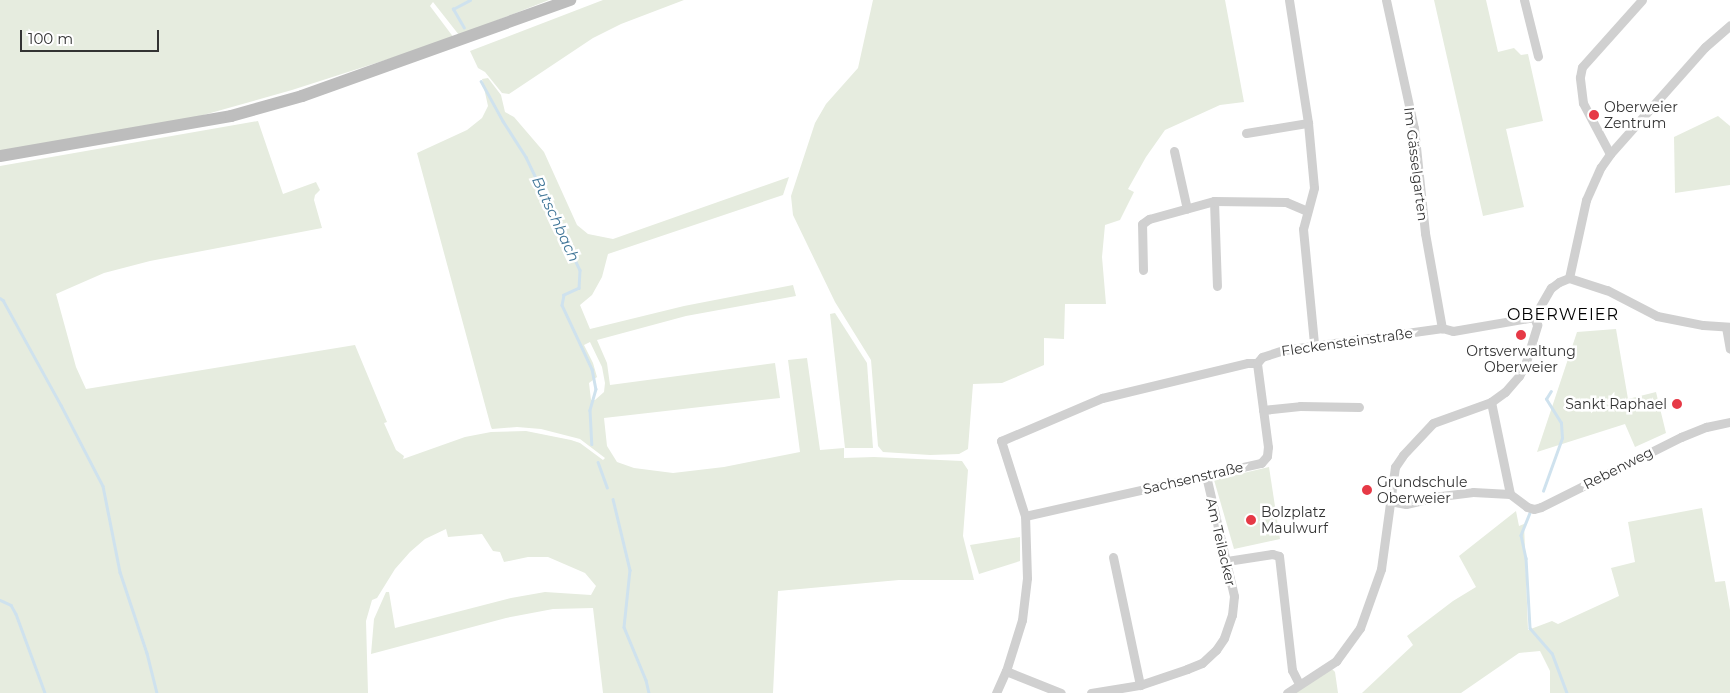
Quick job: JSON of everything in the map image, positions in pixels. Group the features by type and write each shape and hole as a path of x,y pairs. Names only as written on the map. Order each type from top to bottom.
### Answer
{"main road":[{"path":"0,156 231,116 311,93 570,0"}],"street":[{"path":"1289,0 1308,124 1314,188 1303,229 1314,344"},
{"name":"Im Gässelgarten","path":"1386,0 1414,128 1425,233 1442,328"},
{"path":"1524,0 1538,56"},
{"path":"1610,154 1583,103 1580,77 1582,67 1642,0"},
{"path":"1569,278 1586,200 1593,182 1610,154 1705,47 1730,25"},
{"path":"1246,133 1308,124"},
{"path":"1174,150 1187,209"},
{"path":"1143,270 1142,224 1149,219 1214,201 1286,202 1307,211"},
{"path":"1214,201 1217,286"},
{"path":"1287,693 1336,661 1360,628 1381,569 1395,467 1424,431 1433,423 1491,402 1505,392 1519,376 1526,362 1537,325 1534,316 1551,288 1569,278 1607,290 1657,316 1696,324 1728,327 1730,349"},
{"name":"Fleckensteinstraße","path":"1026,516 1001,441 1102,398 1248,363 1257,363 1262,357 1314,344 1442,328 1453,331 1534,316"},
{"name":"Sachsenstraße","path":"1026,516 1261,462 1267,456 1268,447 1257,363"},
{"path":"1390,501 1406,504 1440,496 1473,492 1510,494 1491,402"},
{"path":"1263,410 1300,406 1359,407"},
{"name":"Rebenweg","path":"1510,494 1527,507 1534,509 1542,507 1706,426 1730,422"},
{"name":"Am Teilacker","path":"1091,693 1140,685 1202,663 1216,650 1224,638 1232,615 1234,596 1206,476"},
{"path":"996,693 1006,671 1022,620 1027,578 1026,516"},
{"path":"1227,561 1272,554 1279,556 1292,670 1299,684"},
{"path":"1113,557 1140,685"},
{"path":"1006,671 1061,693"}],"shaded area":[{"path":"0,0 549,0 459,35 433,2 430,6 454,38 292,90 182,121 0,151"},
{"path":"603,0 684,0 621,24 593,38 509,94 502,93 485,72 478,68 470,51"},
{"path":"873,0 1225,0 1244,102 1220,105 1165,130 1146,157 1128,189 1134,192 1120,220 1105,225 1102,257 1106,304 1065,304 1064,339 1044,338 1044,365 1002,383 973,384 968,449 959,454 930,455 883,452 878,446 871,360 835,302 793,215 791,196 815,123 826,104 858,68"},
{"path":"1434,0 1486,0 1498,52 1514,48 1521,55 1528,54 1543,121 1506,129 1524,207 1483,216"},
{"path":"488,78 501,95 505,112 514,117 544,152 577,225 588,234 613,239 789,177 783,195 608,254 602,277 592,295 580,305 590,329 684,306 793,285 796,296 686,316 597,340 607,363 610,385 775,363 780,398 604,418 607,446 617,462 634,468 673,473 724,467 800,452 788,360 807,358 820,450 844,448 844,458 874,457 962,461 968,470 963,536 974,580 899,580 778,591 773,693 603,693 593,608 553,609 506,618 371,654 374,619 386,592 389,592 395,628 511,598 545,592 591,595 596,586 585,573 548,557 528,557 504,562 500,552 493,551 482,534 448,537 446,529 425,539 410,552 395,569 377,598 372,600 366,621 368,693 0,693 0,166 258,121 283,194 316,182 320,190 315,195 314,200 322,228 150,261 104,273 56,294 76,367 86,389 355,345 387,422 384,423 396,450 404,456 403,459 465,437 491,432 526,431 580,443 603,460 605,458 580,439 541,429 517,427 492,429 491,427 417,153 467,130 482,118 488,106 482,79","holes":["590,342 602,367 605,383 604,392 595,400 591,400 589,383 597,377 593,363 584,345"]},
{"path":"1718,116 1730,126 1730,185 1675,193 1674,137"},
{"path":"835,313 867,363 873,448 845,448 830,314"},
{"path":"1616,329 1628,399 1656,392 1666,433 1635,447 1625,424 1537,452 1577,332"},
{"name":"Bolzplatz Maulwurf","path":"1269,467 1280,539 1234,549 1214,480"},
{"path":"1702,508 1715,582 1725,581 1730,610 1730,693 1550,693 1550,671 1540,651 1519,653 1461,693 1362,693 1413,645 1407,636 1453,601 1476,587 1459,556 1516,511 1519,526 1524,524 1528,630 1552,621 1558,624 1619,596 1611,568 1635,562 1628,522"},
{"path":"1020,537 1020,561 979,574 970,545"},
{"path":"1332,669 1335,672 1338,693 1293,693"}],"waterway":[{"path":"464,28 453,9 470,0"},
{"name":"Butschbach","path":"481,81 526,157 580,270 579,288 564,295 562,305 592,369 596,389 590,410 592,444"},
{"path":"0,298 3,300 61,405 103,486 120,572 147,653 157,693"},
{"path":"1543,491 1562,438 1561,423 1546,399 1551,391"},
{"name":"Butschbach","path":"598,462 607,487"},
{"name":"Butschbach","path":"613,499 630,570 624,627 646,680 649,693"},
{"path":"1530,513 1521,535 1526,558 1530,628 1552,653 1567,693"},
{"path":"0,600 11,605 16,614 45,693"}],"place":[{"name":"Oberweier Zentrum","path":"1594,115"},
{"name":"Ortsverwaltung Oberweier","path":"1521,335"},
{"name":"Sankt Raphael","path":"1677,404"},
{"name":"Grundschule Oberweier","path":"1367,490"},
{"name":"Bolzplatz Maulwurf","path":"1251,520"}],"district":[{"name":"OBERWEIER","path":"1563,315"}]}
